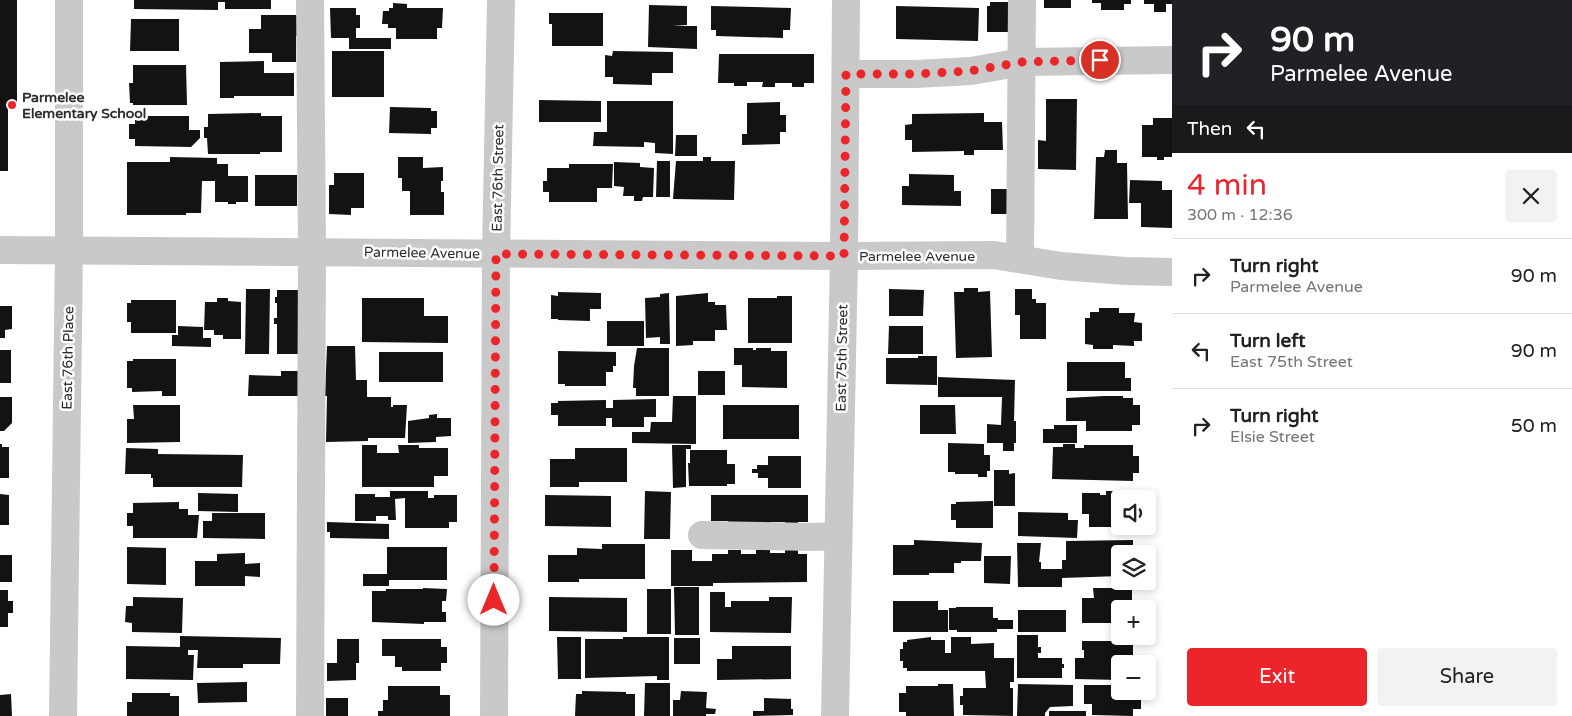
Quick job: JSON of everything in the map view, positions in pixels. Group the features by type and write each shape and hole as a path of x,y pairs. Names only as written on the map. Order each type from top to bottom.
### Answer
{"street":[{"name":"East 76th Place","path":"63,716 69,250 69,0"},
{"path":"310,0 312,252 310,716"},
{"name":"East 76th Street","path":"494,716 496,254 501,0"},
{"name":"East 75th Street","path":"835,716 844,256 846,0"},
{"path":"1020,259 1022,0"},
{"path":"846,74 915,74 970,71 1022,62 1172,60"},
{"name":"Parmelee Avenue","path":"0,250 844,256 994,255 1061,266 1125,271 1172,272"},
{"path":"702,535 838,536"}],"building":[{"path":"0,0 17,0 17,102 8,102 8,171 0,171"},
{"path":"134,0 271,0 271,9 225,9 225,2 218,2 218,10 134,9"},
{"path":"1044,0 1071,0 1071,8 1044,8"},
{"path":"1092,0 1131,0 1131,4 1124,4 1124,10 1101,10 1101,3 1092,3"},
{"path":"1144,0 1172,0 1172,4 1166,4 1166,12 1154,12 1154,4 1144,4"},
{"path":"990,2 1015,2 1015,32 987,32 987,6 990,6"},
{"path":"393,3 407,4 407,8 443,8 442,28 437,28 437,39 396,39 396,28 388,28 388,24 382,24 383,11 389,11 389,8 393,8"},
{"path":"649,5 687,6 687,25 673,26 697,26 697,49 648,47"},
{"path":"711,6 791,8 790,30 783,30 783,38 716,36 716,30 711,30"},
{"path":"896,6 979,8 978,41 896,39"},
{"path":"330,8 356,8 356,15 360,15 360,28 356,28 356,38 391,38 391,49 349,49 349,38 331,38"},
{"path":"549,13 603,13 603,46 552,46 552,24 549,24"},
{"path":"261,15 300,15 300,36 296,36 296,62 272,62 272,53 249,53 249,29 261,29"},
{"path":"131,19 179,19 179,51 130,51"},
{"path":"332,51 384,51 384,97 332,97"},
{"path":"613,51 673,52 673,73 652,73 652,85 613,84 613,77 605,77 605,55 612,56"},
{"path":"719,54 814,54 814,83 804,83 804,87 792,87 792,83 775,83 775,87 762,87 763,82 747,82 747,86 734,86 734,83 718,83"},
{"path":"264,61 264,73 294,73 294,96 234,96 234,98 220,98 220,62"},
{"path":"133,65 186,65 187,105 133,105 133,103 130,103 129,83 133,83"},
{"path":"1046,99 1077,99 1076,170 1038,169 1038,140 1046,141"},
{"path":"539,100 601,101 601,122 539,122"},
{"path":"607,101 673,101 673,154 655,153 655,143 644,142 644,147 593,146 594,132 607,132"},
{"path":"780,102 780,115 786,115 786,132 780,132 780,144 742,145 742,134 747,134 747,103"},
{"path":"390,107 431,108 431,111 437,111 437,128 431,128 431,134 389,133"},
{"path":"261,113 261,116 282,116 282,152 208,154 207,138 204,138 204,127 208,127 208,114"},
{"path":"984,113 984,122 1002,122 1003,150 974,150 974,155 964,155 964,151 912,152 912,140 905,140 905,125 912,124 912,114"},
{"path":"135,116 189,116 189,130 200,130 200,138 191,147 135,146 135,139 129,139 129,124 135,124"},
{"path":"1153,118 1172,118 1172,157 1164,157 1164,160 1157,160 1157,157 1142,157 1142,125 1153,125"},
{"path":"676,135 697,135 697,156 675,156"},
{"path":"1105,150 1117,150 1117,163 1127,163 1128,219 1094,219 1096,157 1104,157"},
{"path":"170,157 217,158 217,164 228,164 228,176 248,176 248,202 228,204 228,202 215,202 215,181 202,181 201,213 186,213 186,215 127,215 127,162 170,162"},
{"path":"398,157 423,157 423,168 443,167 441,192 444,192 444,215 410,215 410,191 402,191 402,178 398,178"},
{"path":"703,157 711,157 711,161 735,161 734,200 673,199 676,161 703,161"},
{"path":"657,161 670,161 670,197 656,197"},
{"path":"614,162 640,163 640,167 654,168 653,197 643,197 642,201 634,201 634,196 623,196 624,187 614,186"},
{"path":"569,164 613,164 612,188 597,188 597,202 549,202 549,192 543,192 543,181 547,181 547,168 569,168"},
{"path":"334,173 364,173 364,208 351,208 351,215 329,214 329,185 334,185"},
{"path":"909,174 954,175 954,191 961,191 961,206 902,205 902,186 909,186"},
{"path":"255,175 297,175 297,206 255,206"},
{"path":"1130,180 1162,181 1162,190 1172,190 1172,228 1141,227 1141,203 1129,203"},
{"path":"991,189 1017,189 1017,214 991,214"},
{"path":"964,288 978,288 978,292 990,291 992,357 956,358 954,292 964,292"},
{"path":"246,289 270,289 269,354 245,354"},
{"path":"889,289 924,290 923,316 889,316"},
{"path":"1015,289 1032,289 1032,299 1036,299 1036,303 1046,303 1046,339 1020,339 1020,315 1015,315"},
{"path":"277,290 301,290 301,354 277,354 277,324 274,324 274,318 277,318 275,297 277,297"},
{"path":"558,292 601,293 601,309 590,309 590,321 551,319 551,295 558,296"},
{"path":"669,293 670,344 660,344 660,337 646,338 645,298 660,297 660,294"},
{"path":"708,293 708,302 715,302 715,305 726,305 727,330 715,330 715,341 693,341 693,345 676,346 676,296"},
{"path":"777,296 792,296 792,343 748,343 748,298 777,298"},
{"path":"217,298 228,298 228,301 241,302 241,339 223,339 223,335 214,335 214,330 204,330 205,302 217,302"},
{"path":"362,298 424,298 424,316 448,316 448,343 362,342"},
{"path":"131,300 176,300 176,333 131,333 131,322 127,322 127,303 131,303"},
{"path":"0,306 12,306 12,329 5,330 5,338 0,338"},
{"path":"1099,308 1119,308 1119,313 1135,313 1134,322 1142,323 1142,341 1134,341 1134,346 1113,345 1113,349 1093,349 1093,345 1085,344 1085,318 1090,318 1090,312 1099,312"},
{"path":"607,321 644,321 644,346 607,346"},
{"path":"178,326 203,327 203,338 211,338 211,347 172,346 172,335 178,335"},
{"path":"889,326 923,326 923,354 888,354"},
{"path":"327,346 355,346 356,380 367,380 367,397 391,397 391,407 393,405 407,405 405,438 368,438 368,441 326,442"},
{"path":"637,348 669,348 669,396 636,396 636,388 633,388"},
{"path":"734,348 753,348 753,350 756,350 756,348 771,348 771,351 787,351 787,388 742,387 742,365 734,365"},
{"path":"0,350 11,350 11,383 0,383"},
{"path":"558,351 616,352 616,366 613,366 613,372 606,372 606,386 565,386 565,384 558,384"},
{"path":"379,352 443,352 443,382 379,382"},
{"path":"918,356 937,356 937,385 886,384 886,358 918,358"},
{"path":"133,359 176,359 176,396 162,396 162,391 132,392 132,388 127,388 127,361 133,361"},
{"path":"1067,362 1125,362 1125,378 1131,378 1131,391 1067,391"},
{"path":"281,371 301,371 301,396 248,396 249,375 281,376"},
{"path":"698,371 725,371 725,395 698,395"},
{"path":"938,377 1015,380 1014,421 1016,421 1016,443 1014,443 1014,451 1003,451 1003,443 987,443 987,424 1001,425 1002,397 938,397"},
{"path":"673,396 696,396 696,444 632,443 632,432 650,432 651,422 672,422"},
{"path":"1104,396 1133,398 1133,405 1140,405 1140,425 1132,425 1132,431 1086,431 1086,421 1066,421 1066,398"},
{"path":"0,397 12,397 12,423 4,431 0,431"},
{"path":"656,399 656,417 644,417 644,427 612,427 612,418 606,418 606,426 558,426 558,415 551,415 551,403 558,403 558,401 606,400 606,408 613,408 613,400"},
{"path":"133,405 180,405 180,442 127,443 127,419 134,419"},
{"path":"723,405 799,405 799,439 723,439"},
{"path":"920,405 955,405 956,434 920,434"},
{"path":"437,414 437,418 451,418 451,436 436,437 436,442 408,443 408,421 429,418 429,415"},
{"path":"1054,425 1077,425 1077,443 1043,443 1043,429 1054,429"},
{"path":"948,443 984,444 984,455 990,455 990,471 987,471 987,477 978,477 978,474 955,474 955,472 948,472"},
{"path":"0,444 2,444 2,447 9,447 9,478 0,478"},
{"path":"1063,444 1075,444 1075,448 1084,448 1084,445 1133,445 1133,456 1139,456 1139,473 1133,473 1133,481 1052,479 1053,447 1063,447"},
{"path":"362,445 377,445 377,453 399,453 398,445 419,445 419,448 448,448 448,476 434,476 434,487 362,487"},
{"path":"672,445 691,445 691,449 686,449 686,487 673,488"},
{"path":"126,448 158,449 158,454 243,455 242,487 153,487 151,474 125,474"},
{"path":"575,448 627,448 627,482 579,482 579,487 550,487 550,459 575,459"},
{"path":"690,450 727,450 727,464 735,464 735,484 727,484 727,486 689,486 688,463 690,463"},
{"path":"768,456 801,456 801,488 768,488 768,478 758,478 758,473 752,473 752,469 757,469 757,465 768,465"},
{"path":"994,470 1009,470 1009,474 1015,473 1015,506 994,506"},
{"path":"390,491 428,491 428,498 434,498 434,495 457,495 457,522 449,522 449,528 405,528 405,498 395,499 396,520 388,520 388,516 376,516 376,521 355,521 355,494 375,494 375,497 390,497"},
{"path":"645,491 671,492 670,539 644,539"},
{"path":"1106,491 1111,491 1111,527 1089,527 1089,514 1082,514 1082,493 1106,495"},
{"path":"198,493 238,494 238,512 198,511"},
{"path":"0,494 9,495 9,525 0,525"},
{"path":"545,495 611,496 611,527 545,526"},
{"path":"711,495 808,495 808,522 798,522 798,526 785,526 785,522 770,522 770,526 757,526 757,522 741,522 741,526 728,526 728,521 711,521"},
{"path":"993,501 993,528 956,528 956,520 951,520 951,504 956,504 956,502"},
{"path":"179,502 179,509 188,509 188,515 199,515 197,538 133,538 133,526 127,526 127,513 133,513 133,503"},
{"path":"1018,512 1068,513 1068,520 1078,520 1077,538 1018,536"},
{"path":"212,513 265,513 265,539 203,538 203,521 212,521"},
{"path":"327,522 389,524 389,539 330,538 330,532 327,532"},
{"path":"914,540 982,543 981,561 954,563 954,573 893,575 893,545 914,545"},
{"path":"1133,540 1133,545 1111,545 1111,576 1062,578 1062,587 1018,587 1017,543 1041,543 1039,562 1041,562 1041,569 1062,569 1062,560 1066,560 1066,541"},
{"path":"602,544 645,544 645,579 579,579 579,582 548,582 548,555 577,555 577,548 602,549"},
{"path":"127,547 166,548 166,585 127,584"},
{"path":"387,547 447,547 447,580 389,580 389,586 363,586 363,574 387,574"},
{"path":"770,549 770,553 785,553 785,550 798,550 798,554 807,554 807,582 713,583 713,586 671,586 671,550 692,550 692,561 712,561 712,554 728,554 728,550 741,550 741,554 756,554 756,550"},
{"path":"245,553 245,564 260,563 260,577 245,576 245,586 195,586 195,561 217,561 217,554"},
{"path":"0,555 12,555 12,582 0,582"},
{"path":"984,556 1011,556 1010,584 984,583"},
{"path":"674,587 699,587 699,635 675,635"},
{"path":"423,588 447,589 446,601 442,601 442,612 446,612 446,622 424,622 424,624 372,622 372,591"},
{"path":"1093,588 1132,590 1132,600 1111,600 1111,623 1082,623 1082,598 1094,598"},
{"path":"647,589 671,589 671,634 647,634"},
{"path":"0,590 8,590 8,601 13,601 13,613 8,613 8,627 0,627"},
{"path":"710,592 725,592 725,607 731,607 731,601 769,601 769,597 792,597 791,633 710,632"},
{"path":"133,597 183,598 182,633 132,632 132,623 125,622 126,606 133,606"},
{"path":"549,597 627,598 627,632 549,631"},
{"path":"893,601 938,601 938,610 948,610 948,632 893,632"},
{"path":"993,607 993,618 1013,620 1013,629 997,629 997,632 957,632 957,630 949,630 949,608"},
{"path":"1018,610 1066,610 1066,632 1018,632"},
{"path":"1017,635 1038,635 1038,647 1041,647 1041,653 1038,653 1038,658 1062,658 1064,668 1062,668 1062,678 1017,678"},
{"path":"180,636 281,638 280,664 243,664 243,668 197,668 198,650 188,650 188,655 194,655 193,680 126,679 126,646 180,647"},
{"path":"557,637 581,637 581,679 558,679"},
{"path":"623,637 669,637 669,680 657,680 657,676 585,678 585,639 623,639"},
{"path":"931,637 931,640 945,640 945,653 951,653 951,637 971,637 971,644 994,643 994,658 1014,658 1014,682 1010,682 1010,688 1013,688 1013,716 963,715 963,705 960,705 960,696 963,696 963,688 986,688 985,671 907,671 907,668 903,668 903,661 900,661 900,649 903,649 903,642"},
{"path":"674,638 700,638 700,664 674,664"},
{"path":"337,639 359,639 359,663 356,663 356,680 327,681 327,663 337,663"},
{"path":"382,639 441,639 441,647 447,647 447,663 441,663 441,671 402,671 402,667 395,667 395,656 382,656"},
{"path":"1082,641 1111,641 1111,645 1133,645 1133,655 1111,655 1111,680 1075,679 1075,658 1084,658 1084,650 1082,650"},
{"path":"732,646 791,646 791,679 717,680 717,659 732,659"},
{"path":"247,682 247,702 198,703 197,683"},
{"path":"645,683 670,683 670,716 644,716"},
{"path":"938,684 953,684 954,716 906,716 906,712 899,712 899,693 906,693 906,686 938,686"},
{"path":"1018,684 1073,685 1073,706 1050,707 1045,716 1017,716"},
{"path":"1084,685 1111,685 1111,700 1141,700 1141,709 1133,709 1133,716 1092,715 1092,704 1084,704"},
{"path":"388,686 440,686 440,695 450,695 450,716 378,716 378,711 383,711 383,700 388,700"},
{"path":"582,691 635,694 635,716 575,716 576,694 582,694"},
{"path":"681,691 707,692 706,708 716,709 715,714 706,714 706,716 673,716 673,700 680,700"},
{"path":"132,693 170,693 170,696 179,696 179,716 127,716 127,702 132,702"},
{"path":"11,694 12,716 0,716 0,695"},
{"path":"326,698 348,698 348,716 326,716"},
{"path":"764,698 791,699 793,715 753,716 753,711 764,711"},
{"path":"1049,711 1086,711 1086,716 1049,716"}],"place":[{"name":"Parmelee Elementary School","path":"12,105"}],"route":[{"path":"494,600 496,254 844,256 846,74 915,74 970,71 1022,62 1100,60"}]}
